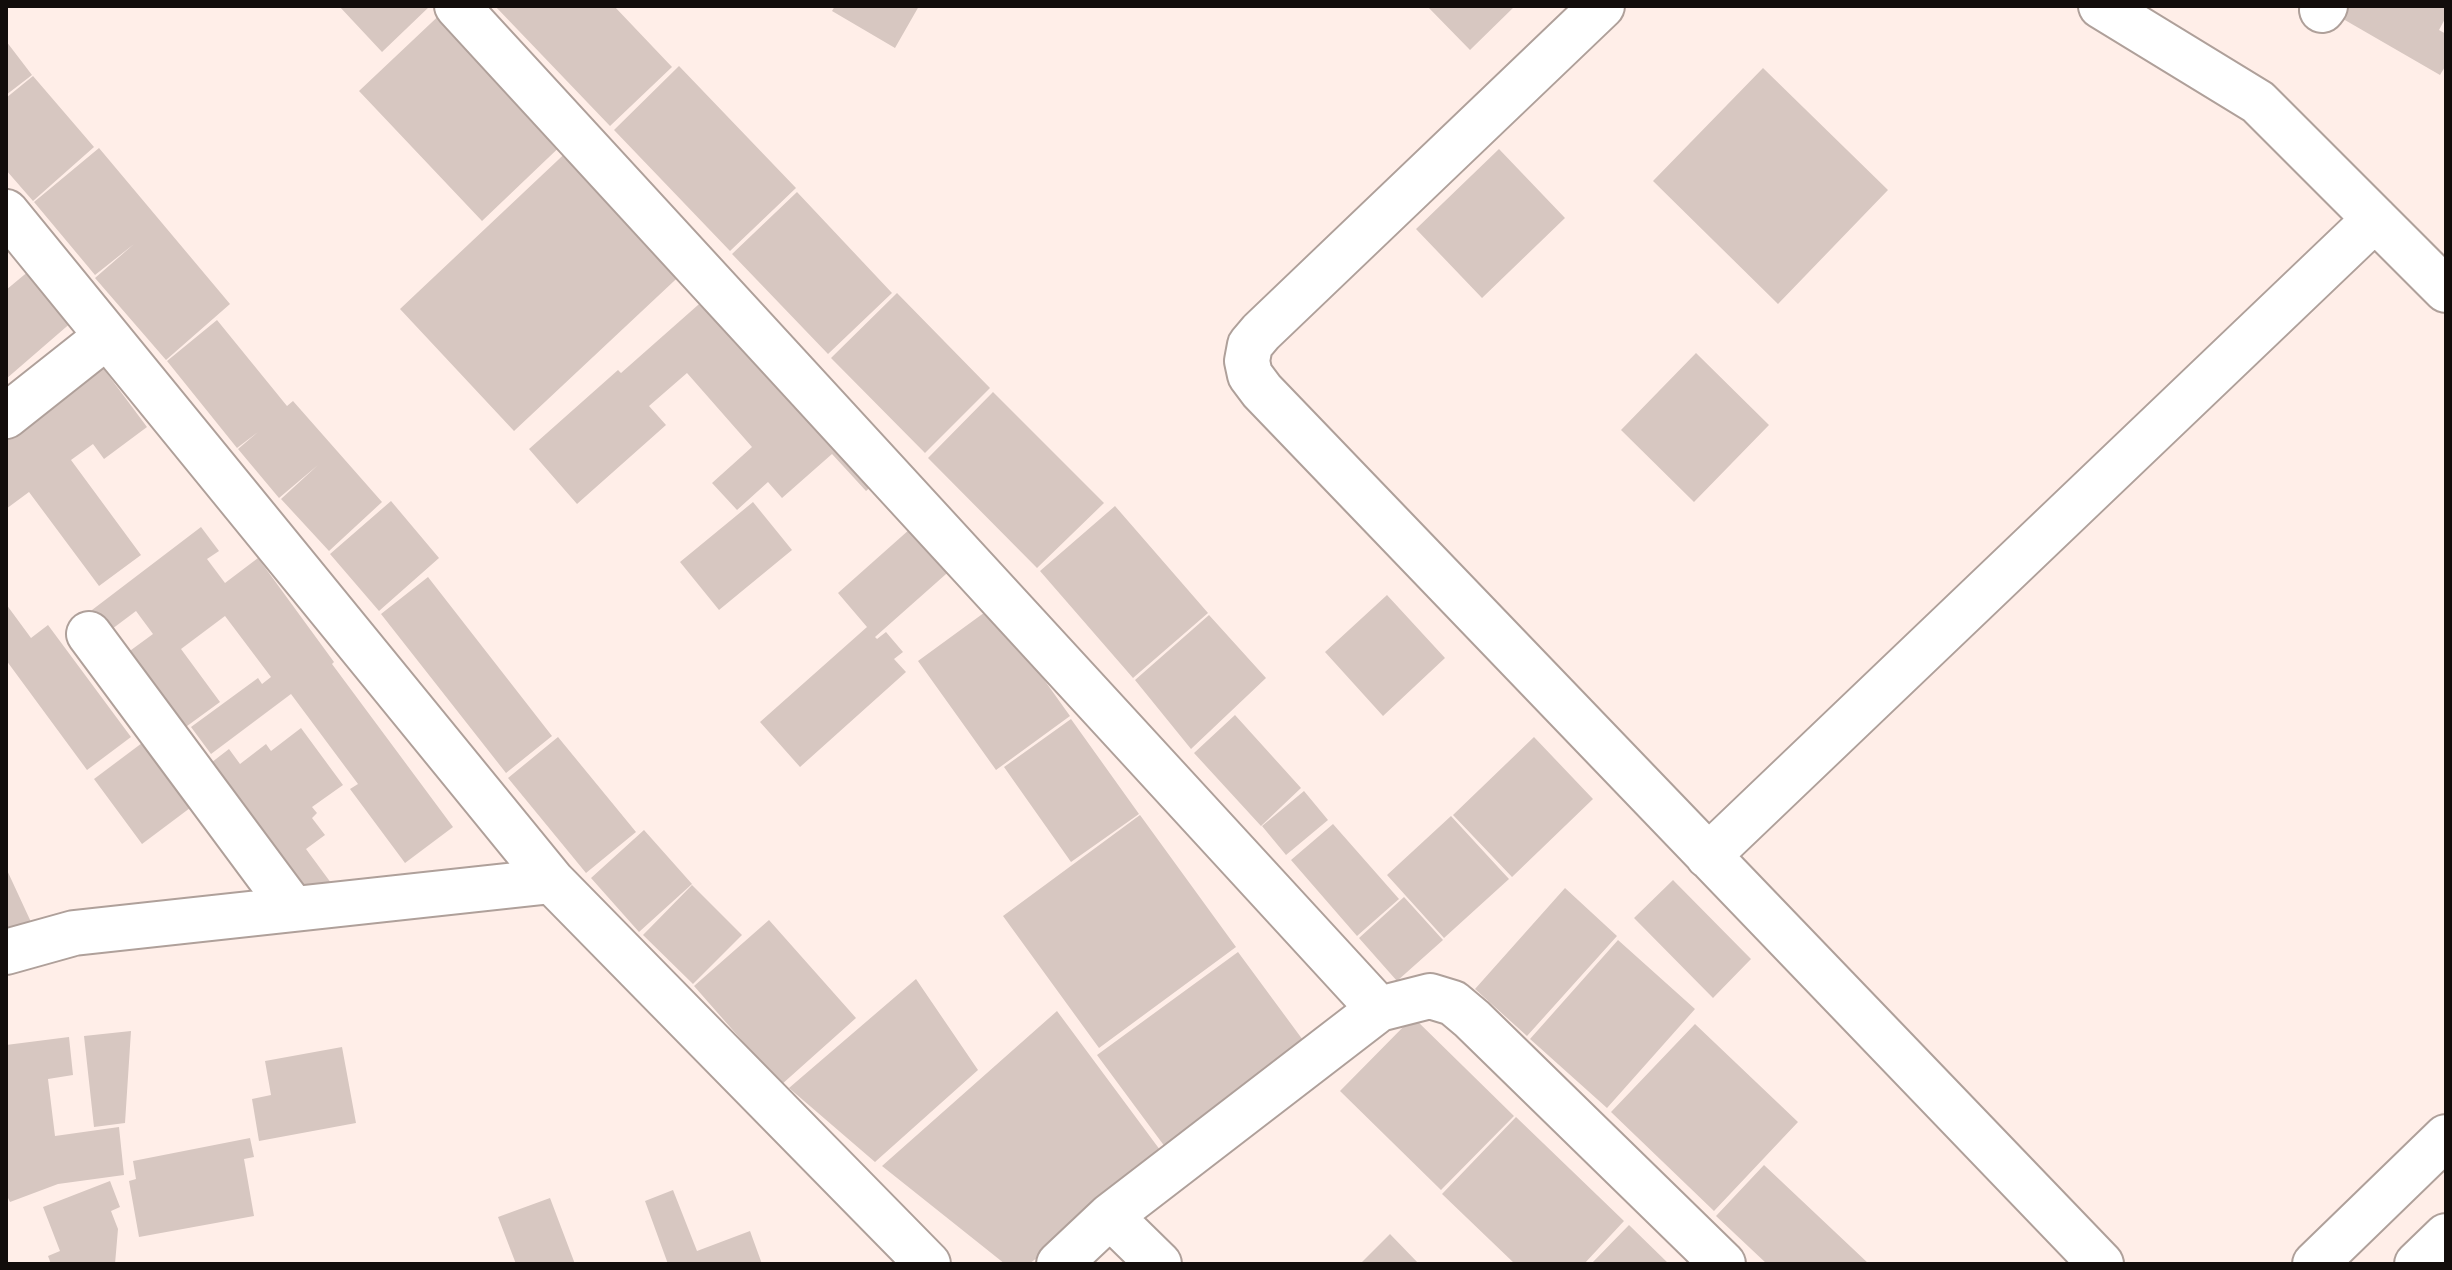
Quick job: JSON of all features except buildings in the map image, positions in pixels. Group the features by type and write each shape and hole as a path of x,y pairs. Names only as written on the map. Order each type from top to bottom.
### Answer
{"street":[{"path":"457,6 1379,1009"},
{"path":"1602,6 1261,332 1250,345 1247,361 1250,375 2101,1264"},
{"path":"2101,6 2258,102 2446,290"},
{"path":"6,212 552,881 919,1261"},
{"path":"1708,856 2375,219"},
{"path":"6,416 107,336"},
{"path":"89,634 293,909"},
{"path":"6,952 74,933 552,881"},
{"path":"1059,1264 1110,1216 1379,1009 1430,996 1453,1003 1723,1264"},
{"path":"2315,1264 2446,1137"},
{"path":"1110,1216 1159,1264"},
{"path":"2417,1264 2446,1236"}]}
